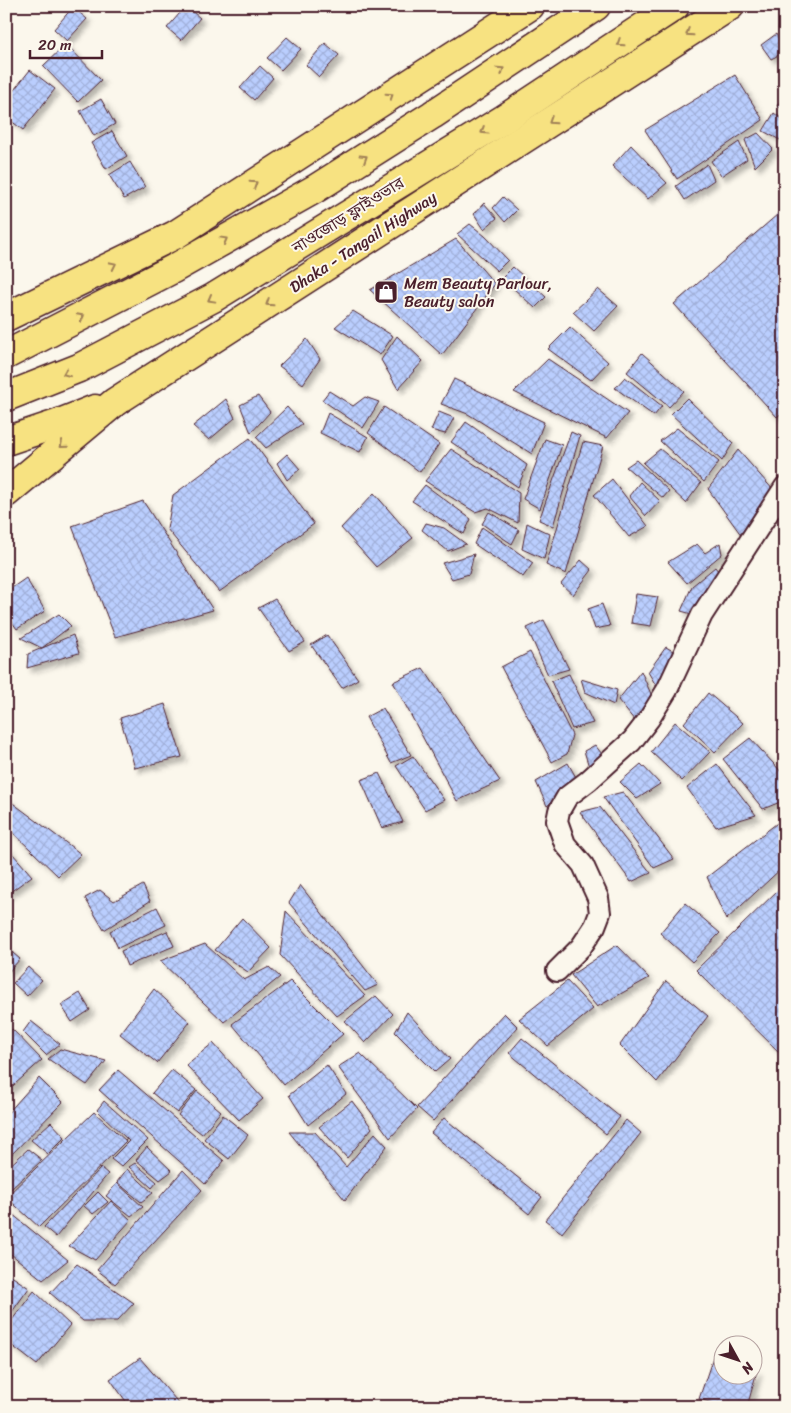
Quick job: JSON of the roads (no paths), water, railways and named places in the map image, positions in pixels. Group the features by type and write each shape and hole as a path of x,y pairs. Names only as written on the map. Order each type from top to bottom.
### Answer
{"highway":[{"path":"6,317 175,235 530,6"},
{"path":"6,355 174,269 315,189 432,115 596,6"},
{"name":"নাওজোড় ফ্লাইওভার","path":"6,397 79,368 213,298 504,119 675,6"},
{"name":"Dhaka - Tangail Highway","path":"6,492 115,402 730,6"},
{"path":"6,441 115,402"}],"street":[{"path":"557,971 581,947 595,926 600,913 598,898 583,864 565,844 557,821 559,811 568,797 632,741 650,719 667,690 702,614 785,487"}],"place":[{"name":"Mem Beauty Parlour, Beauty salon","path":"386,292"}]}
